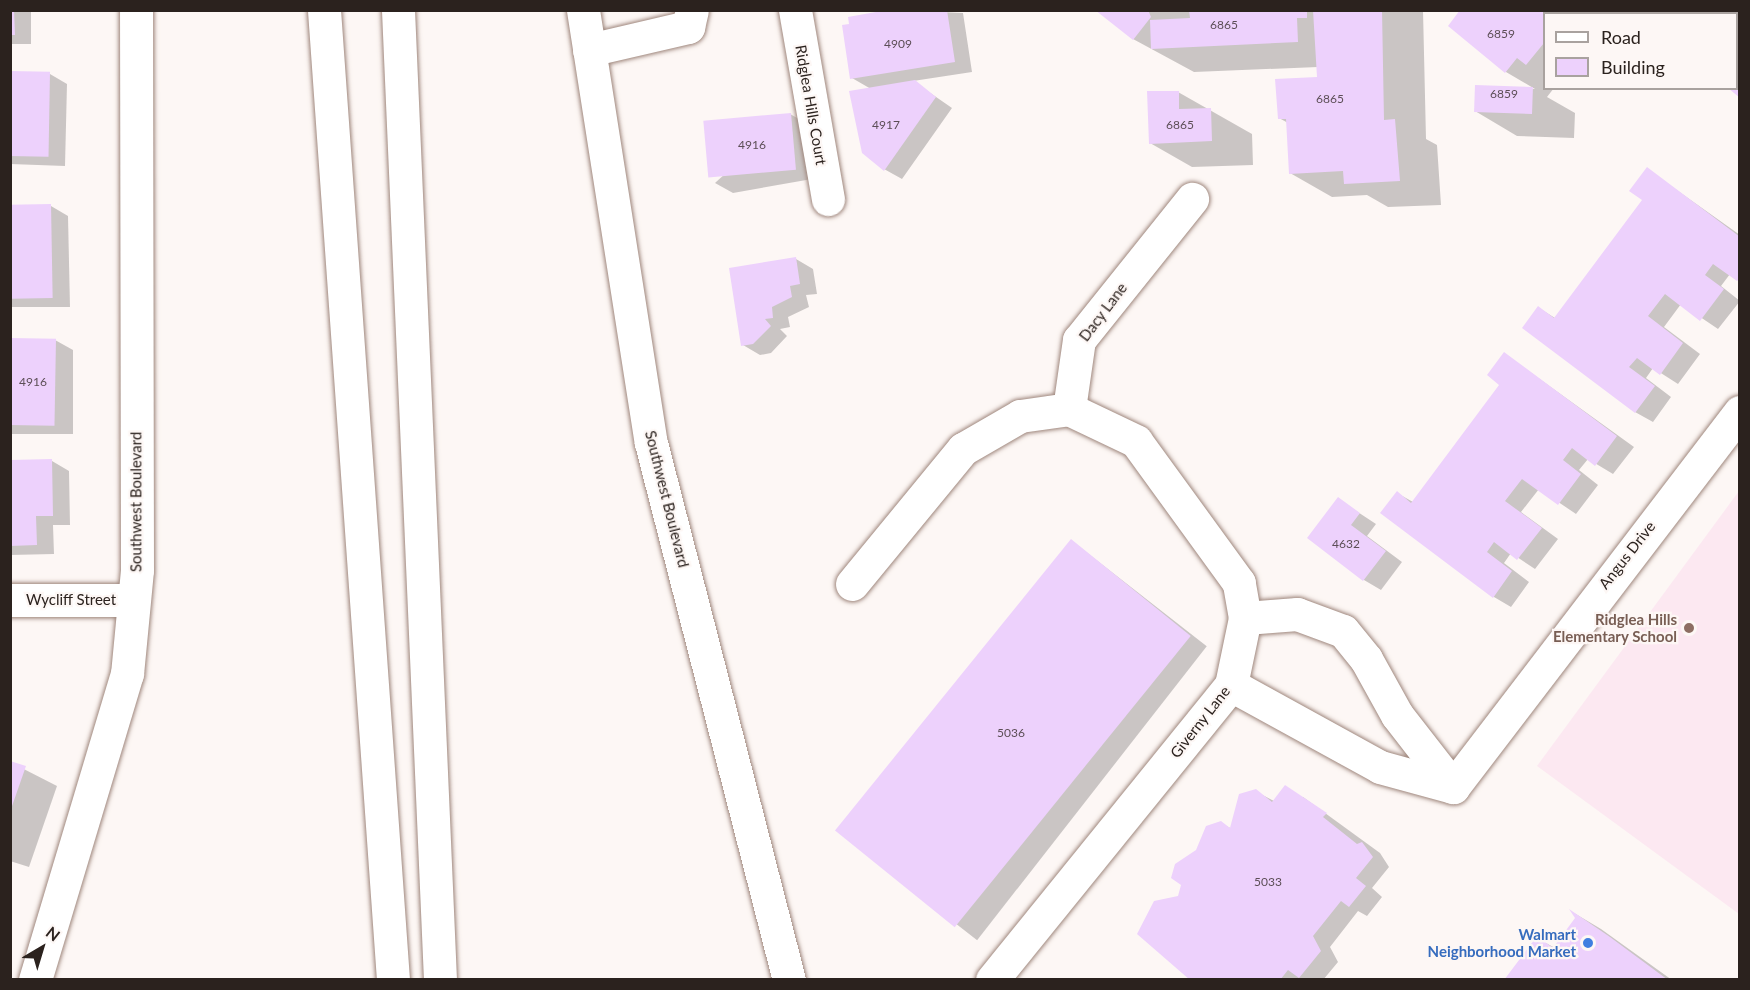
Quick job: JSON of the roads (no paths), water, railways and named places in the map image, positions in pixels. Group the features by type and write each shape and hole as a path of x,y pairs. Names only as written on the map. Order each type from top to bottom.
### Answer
{"main road":[{"name":"Southwest Boulevard","path":"35,980 124,684 137,570 136,10"},
{"path":"324,10 393,980"},
{"path":"398,10 440,980"},
{"name":"Southwest Boulevard","path":"583,10 651,442 789,980"},
{"path":"590,50 688,27 692,10"},
{"name":"Ridglea Hills Court","path":"795,10 828,199"},
{"name":"Dacy Lane","path":"1069,410 1079,340 1192,199"},
{"path":"852,584 963,449 1020,416 1069,410"},
{"name":"Giverny Lane","path":"992,980 1231,685 1245,618 1239,583 1136,441 1069,410"},
{"name":"Angus Drive","path":"1453,787 1740,412"},
{"name":"Wycliff Street","path":"10,600 132,600"},
{"path":"1245,618 1296,614 1343,631 1366,659 1397,715 1453,787"},
{"path":"1231,685 1380,767 1453,787"}],"place":[{"name":"Ridglea Hills Elementary School","path":"1689,628"},
{"name":"Walmart Neighborhood Market","path":"1588,943"}]}
